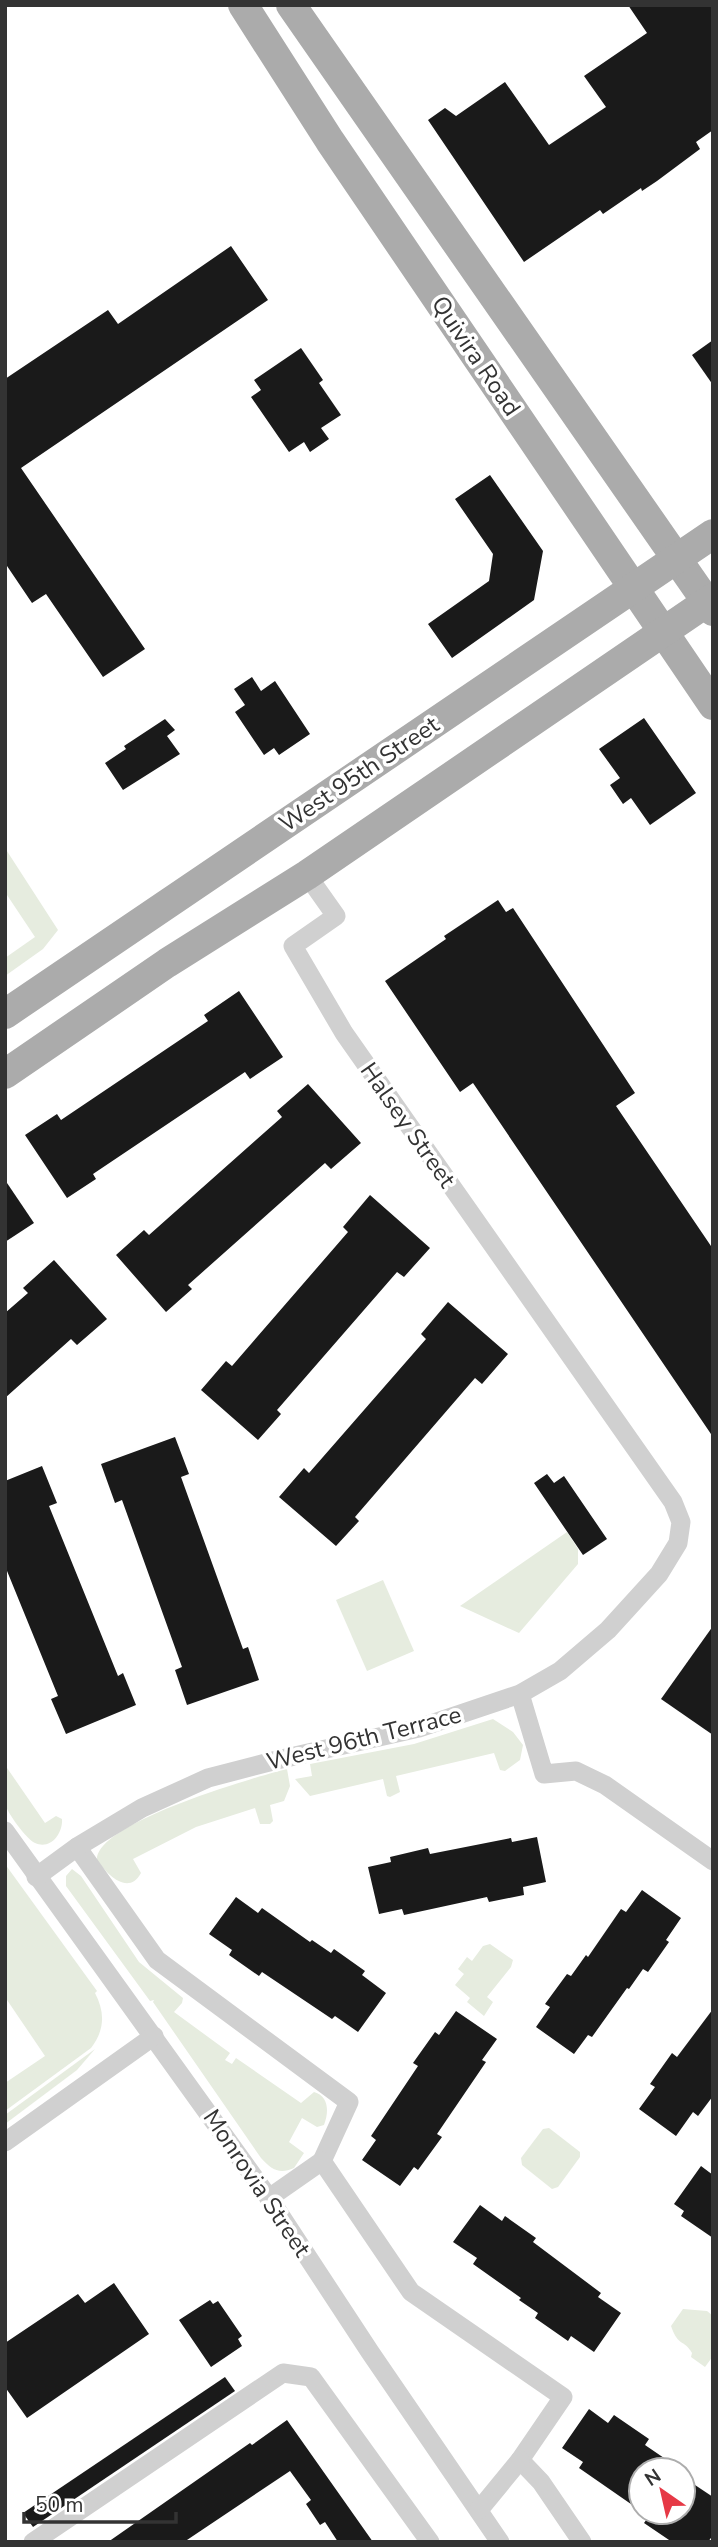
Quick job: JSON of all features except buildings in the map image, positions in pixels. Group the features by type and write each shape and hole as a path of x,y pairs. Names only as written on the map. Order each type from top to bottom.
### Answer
{"main road":[{"name":"Quivira Road","path":"243,5 330,141 713,705"},
{"name":"Quivira Road","path":"290,5 711,604"},
{"path":"330,141 362,108"},
{"path":"477,358 517,331"},
{"name":"West 95th Street","path":"5,1014 713,534"},
{"path":"5,1073 167,963 307,875 663,632 711,604"},
{"path":"105,946 130,962 145,967 167,963"},
{"path":"96,1013 111,991 114,971 105,946"}],"street":[{"name":"Halsey Street","path":"307,875 335,916 293,946 344,1033 590,1384"},
{"name":"West 96th Terrace","path":"36,1877 77,1847 142,1808 208,1778 419,1728 520,1694 560,1671 608,1630 659,1574 678,1543 681,1522 673,1502 590,1384"},
{"path":"520,1694 544,1774 576,1771 605,1785 713,1861"},
{"name":"Monrovia Street","path":"5,1831 270,2199 370,2352 500,2542"},
{"path":"77,1847 157,1960 349,2102 322,2161 270,2199"},
{"path":"5,2142 154,2036"},
{"path":"322,2161 411,2292 563,2398 520,2460 479,2510"},
{"path":"33,2542 283,2374 311,2377 430,2542"},
{"path":"520,2460 541,2482 582,2542"}],"shaded area":[{"path":"5,848 58,930 43,949 5,976 5,958 35,937 5,892"},
{"path":"567,1532 578,1549 578,1564 519,1633 460,1606"},
{"path":"383,1580 414,1651 367,1671 336,1600"},
{"path":"493,1719 513,1732 523,1745 520,1760 505,1771 500,1770 494,1753 396,1776 400,1792 390,1797 387,1796 383,1779 310,1796 295,1779 312,1776 310,1764 414,1744"},
{"path":"5,1765 45,1823 56,1816 62,1819 58,1835 51,1842 41,1845 31,1841 9,1813 4,1799"},
{"path":"287,1769 290,1786 284,1801 270,1805 273,1821 270,1824 260,1824 255,1808 196,1827 133,1859 141,1873 130,1883 111,1876 97,1860 103,1846 121,1831 148,1817 212,1792"},
{"path":"5,1864 97,1991 95,1993 101,2007 102,2021 99,2034 91,2048 5,2111 5,2083 45,2056 5,1997"},
{"path":"72,1869 81,1876 139,1962 183,1998 174,2012 230,2053 225,2060 232,2064 236,2058 301,2103 314,2092 323,2097 327,2110 324,2125 317,2127 302,2118 289,2142 304,2153 294,2168 276,2170 261,2158 154,2000 150,2001 66,1886 66,1876"},
{"path":"490,1944 513,1960 511,1967 487,1997 493,2002 484,2016 467,2002 470,1998 455,1985 464,1974 458,1969 467,1957 472,1961 483,1946"},
{"path":"95,2049 77,2070 5,2124 5,2115"},
{"path":"549,2128 580,2152 580,2157 558,2187 552,2189 522,2165 521,2158 543,2129"},
{"path":"683,2309 707,2311 713,2316 713,2356 705,2367 691,2357 692,2353 676,2337 671,2326"}]}
